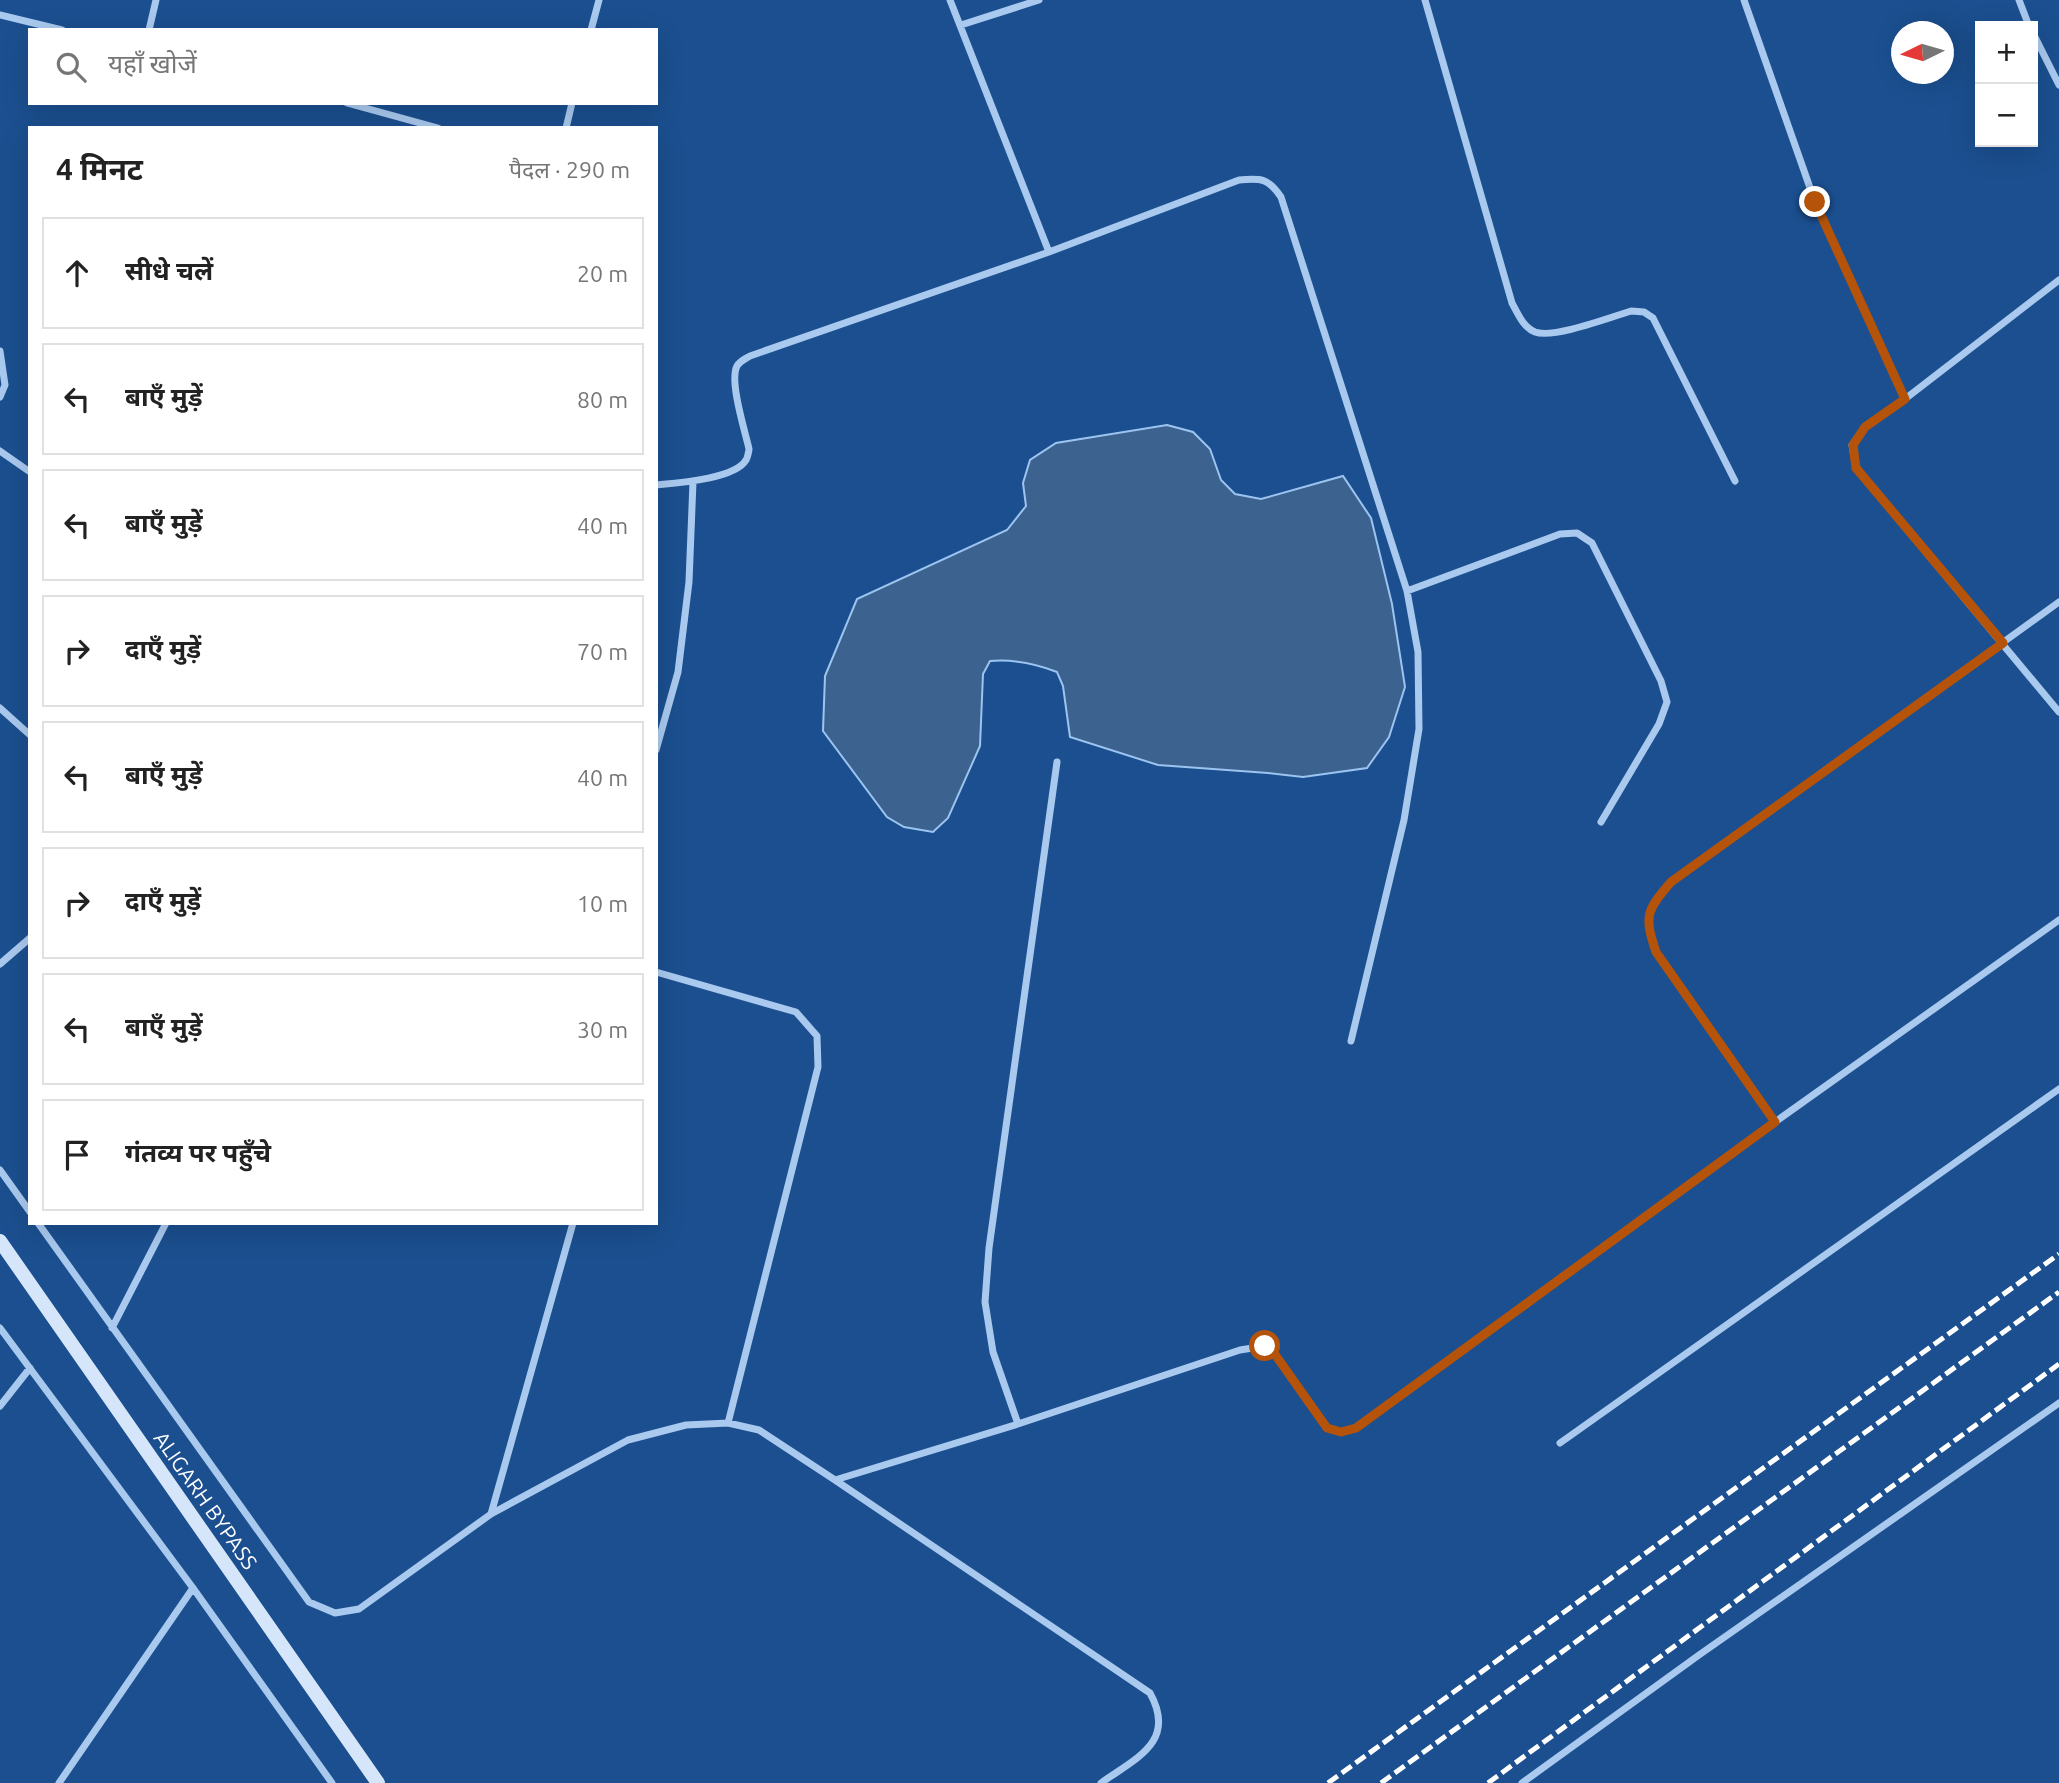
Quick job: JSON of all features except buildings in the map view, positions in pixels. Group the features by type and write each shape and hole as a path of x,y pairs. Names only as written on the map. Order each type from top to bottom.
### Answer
{"main road":[{"name":"ALIGARH BYPASS","path":"0,1241 378,1783"}],"street":[{"path":"149,28 156,0"},
{"path":"592,28 599,0"},
{"path":"950,0 1049,252"},
{"path":"961,25 1039,0"},
{"path":"1425,0 1512,303 1522,323 1535,332 1550,334 1631,311 1644,312 1653,318 1735,481"},
{"path":"1744,0 1815,202 1905,399"},
{"path":"2019,0 2027,21"},
{"path":"0,15 54,28"},
{"path":"2038,43 2059,85"},
{"path":"354,105 431,126"},
{"path":"566,126 572,105"},
{"path":"658,485 693,482 736,469 747,460 749,449 734,381 735,368 741,361 1049,252 1239,180 1257,179 1272,183 1281,197 1407,592 1418,652 1419,729 1404,820 1352,1041"},
{"path":"2059,280 1865,427 1853,445 1856,468 2059,712"},
{"path":"0,351 5,385 0,397"},
{"path":"0,451 28,471"},
{"path":"658,743 678,672 689,582 693,482"},
{"path":"1407,592 1560,534 1577,533 1592,542 1661,681 1667,702 1659,724 1601,822"},
{"path":"1775,1122 1656,952 1647,925 1653,903 1671,882 2059,602"},
{"path":"0,708 28,733"},
{"path":"1018,1424 993,1352 985,1302 991,1235 1057,762"},
{"path":"835,1480 1018,1424 1241,1350 1265,1346 1274,1353 1327,1428 1341,1432 1356,1428 1775,1122 2059,920"},
{"path":"0,964 28,940"},
{"path":"658,973 796,1012 817,1036 818,1067 728,1423"},
{"path":"1560,1443 2059,1089"},
{"path":"0,1170 28,1209"},
{"path":"39,1225 309,1602 335,1613 359,1609 491,1514 628,1440 686,1424 728,1423 759,1430 1150,1693 1160,1711 1160,1729 1149,1748 1101,1783"},
{"path":"112,1328 165,1225"},
{"path":"491,1514 572,1225"},
{"path":"0,1328 193,1588 331,1783"},
{"path":"0,1406 30,1368"},
{"path":"1522,1783 2059,1402"},
{"path":"59,1783 193,1588"}],"water":[{"path":"1167,425 1193,432 1210,449 1221,480 1235,494 1261,499 1343,476 1371,518 1392,604 1405,687 1389,737 1367,768 1303,777 1158,765 1070,737 1063,686 1057,672 1024,662 990,661 983,674 980,746 948,818 933,832 904,827 887,817 823,731 825,676 857,599 1007,530 1026,506 1023,483 1030,460 1056,443"}],"railway":[{"path":"1328,1783 2059,1254"},
{"path":"1381,1783 2059,1292"},
{"path":"1488,1783 2059,1364"}],"route":[{"path":"1265,1346 1274,1353 1327,1428 1341,1432 1356,1428 1775,1122 1656,952 1647,925 1653,903 1671,882 2003,643 1856,468 1853,445 1865,427 1905,399 1815,202"}]}
